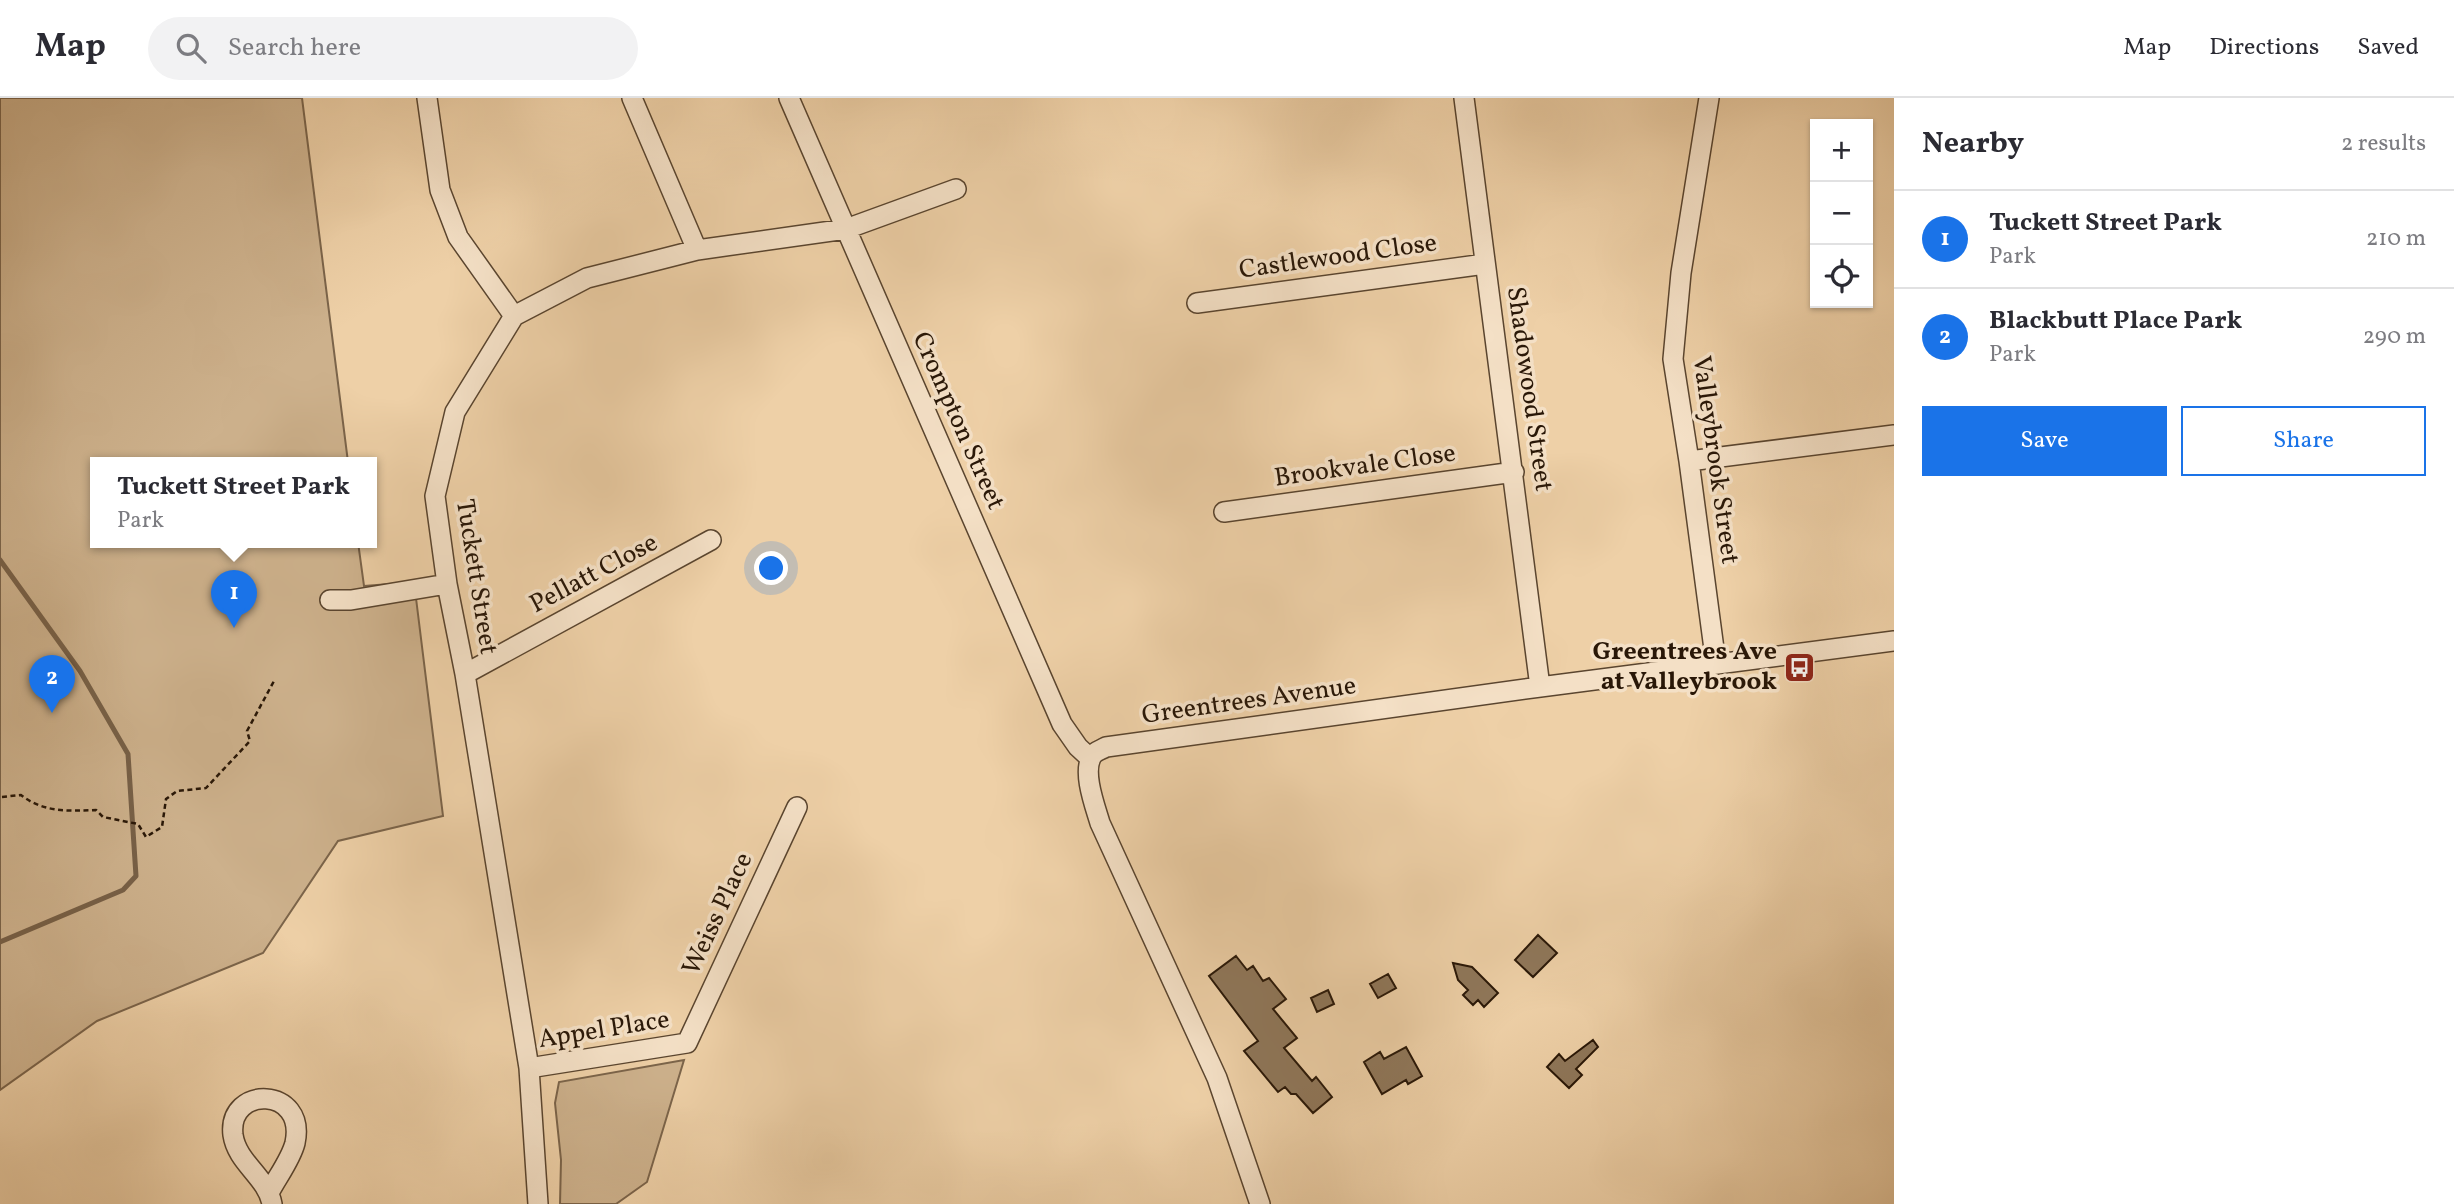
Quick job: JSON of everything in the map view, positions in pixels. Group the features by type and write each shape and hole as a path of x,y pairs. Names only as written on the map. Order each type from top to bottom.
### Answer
{"street":[{"path":"427,98 440,190 458,237 514,316 587,278 697,250 845,229 956,189"},
{"path":"632,98 697,250"},
{"name":"Crompton Street","path":"789,98 1062,724 1078,747 1090,758"},
{"name":"Shadowood Street","path":"1464,98 1540,687"},
{"name":"Valleybrook Street","path":"1709,98 1681,273 1673,359 1716,664"},
{"name":"Castlewood Close","path":"1197,303 1485,264"},
{"name":"Tuckett Street","path":"514,316 455,412 435,496 447,583 465,674 529,1068 538,1204"},
{"path":"1689,461 1894,435"},
{"name":"Brookvale Close","path":"1224,512 1514,472"},
{"name":"Pellatt Close","path":"465,674 711,540"},
{"path":"330,600 351,600 447,583"},
{"name":"Greentrees Avenue","path":"1090,758 1106,747 1894,641"},
{"path":"1090,758 1088,781 1100,823 1217,1078 1260,1204"},
{"name":"Weiss Place","path":"687,1043 797,807"},
{"name":"Appel Place","path":"529,1068 687,1043"}],"path":[{"path":"2,797 21,796 32,804 57,811 96,810 103,817 138,824 146,837 162,827 166,799 177,792 206,788 250,741 247,731 274,681"}],"shaded area":[{"path":"0,98 302,98 347,457 90,457 90,548 359,548 364,586 414,582 443,816 338,841 263,953 97,1021 0,1090"},
{"path":"684,1060 647,1182 616,1204 560,1204 561,1160 555,1103 559,1082"}],"building":[{"path":"1538,935 1557,953 1533,977 1515,960"},
{"path":"1236,956 1247,970 1253,966 1263,981 1269,978 1286,999 1273,1009 1297,1038 1284,1048 1312,1081 1316,1077 1332,1097 1313,1113 1296,1094 1291,1094 1285,1087 1278,1092 1244,1051 1258,1041 1209,976"},
{"path":"1453,963 1472,967 1498,993 1484,1007 1478,1000 1473,1005 1463,995 1468,990 1458,980"},
{"path":"1388,974 1396,988 1378,998 1370,984"},
{"path":"1328,990 1334,1004 1317,1012 1311,998"},
{"path":"1593,1040 1598,1047 1576,1069 1582,1075 1569,1088 1547,1067 1559,1054 1565,1061"},
{"path":"1406,1047 1422,1076 1408,1084 1406,1080 1382,1094 1364,1062 1380,1052 1384,1059"}],"waterway":[{"path":"0,560 80,671 128,754 136,876 123,890 0,942"}],"place":[{"name":"Tuckett Street Park","path":"234,628"},
{"name":"Greentrees Ave at Valleybrook","path":"1800,667"},
{"name":"Blackbutt Place Park","path":"52,713"}]}
